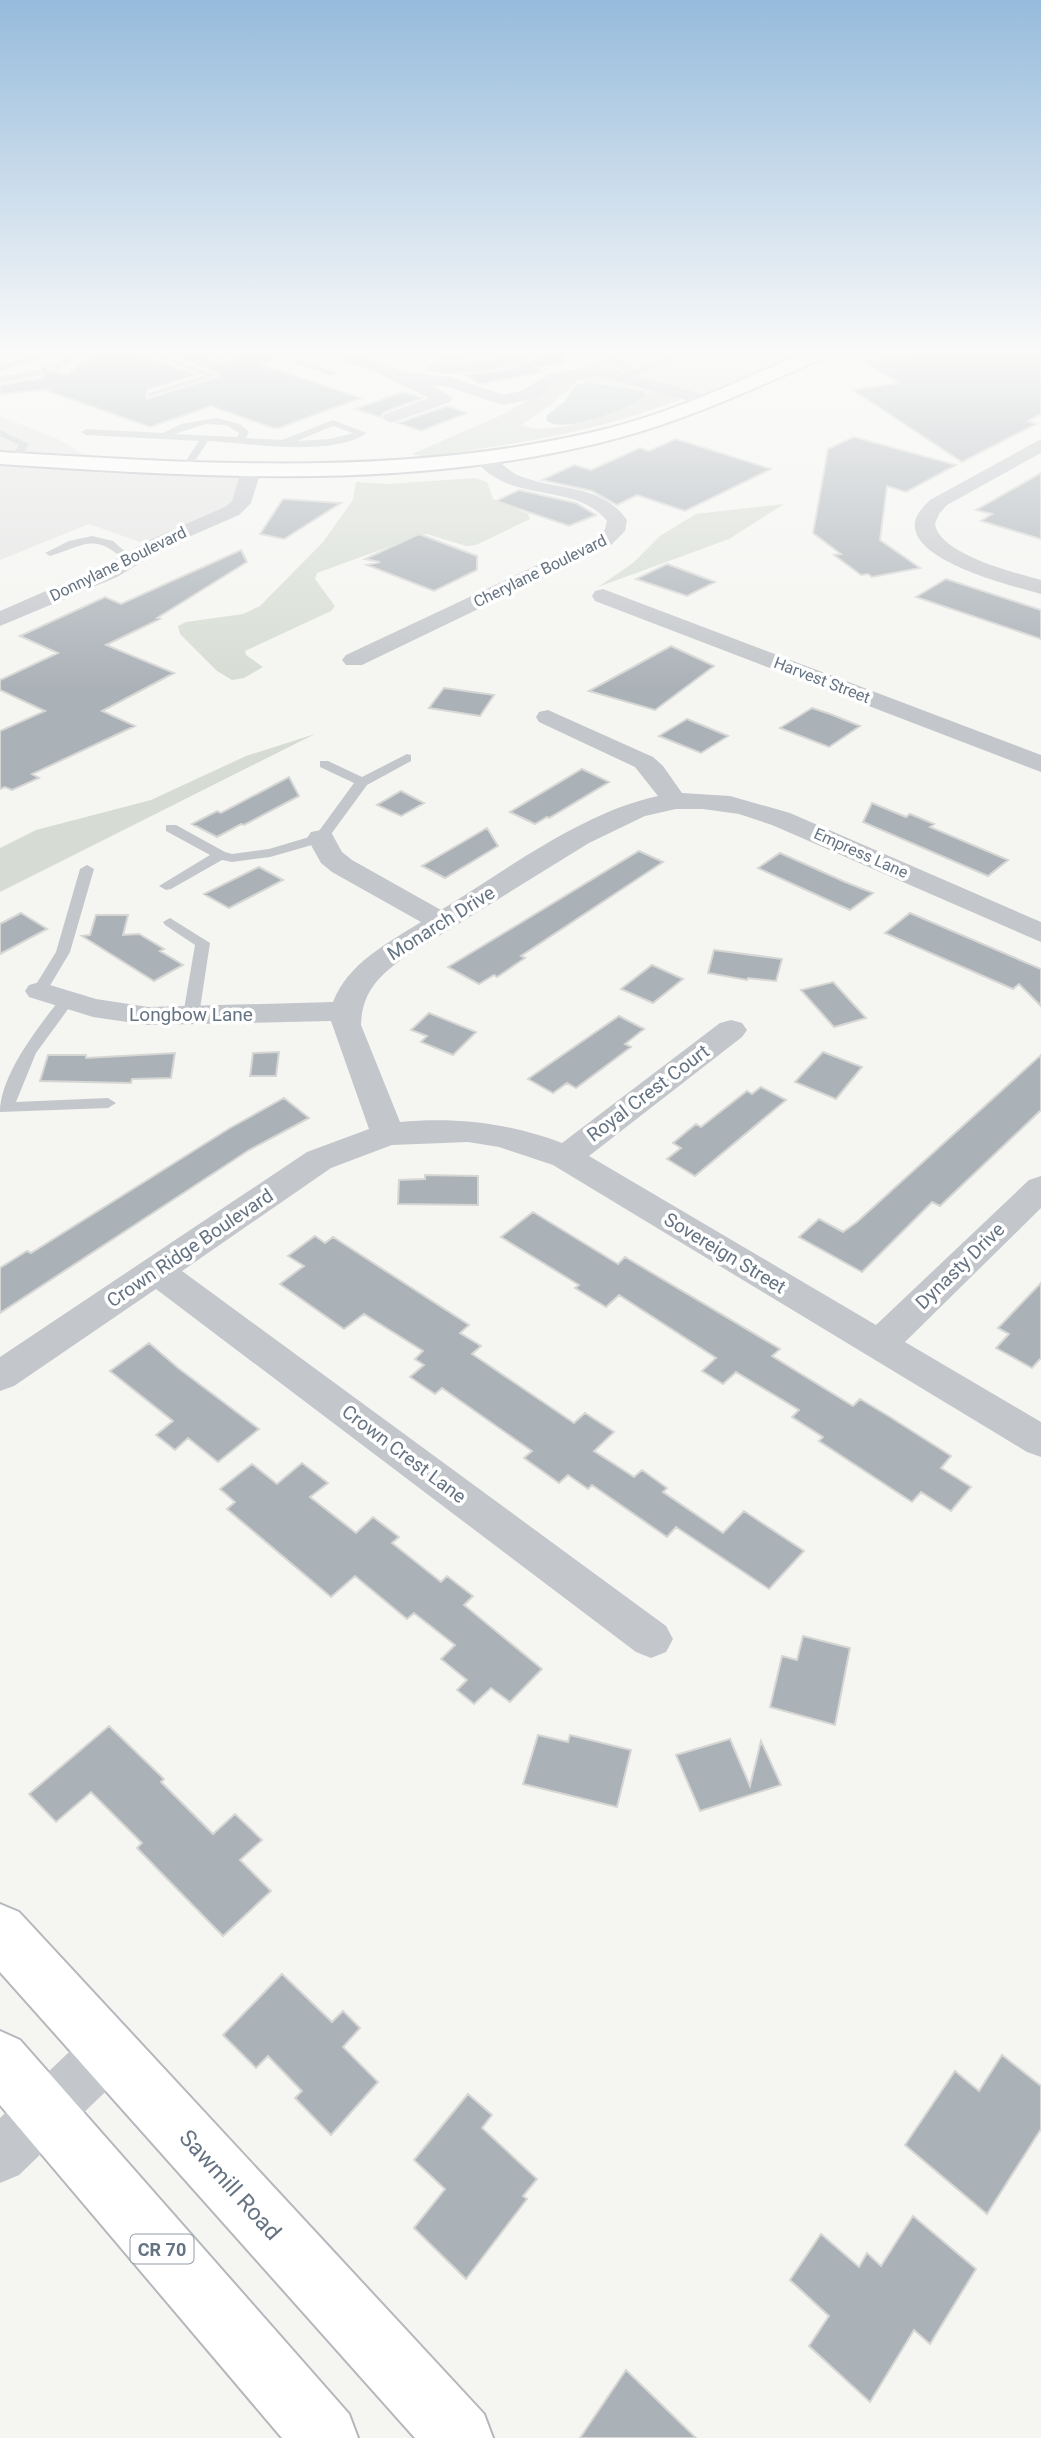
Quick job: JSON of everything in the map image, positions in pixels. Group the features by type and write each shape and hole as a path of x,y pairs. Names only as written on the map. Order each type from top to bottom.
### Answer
{"main road":[{"path":"93,463 251,471 378,468 433,463"},
{"name":"Sawmill Road","path":"0,1931 460,2438"},
{"name":"CR 70","path":"0,2060 325,2438"}],"street":[{"name":"Cherylane Boulevard","path":"354,660 604,541 615,531 617,520 605,508 584,498 505,477 489,463"},
{"path":"1009,463 940,501 929,511 925,522 927,534 957,558 1041,587"},
{"name":"Donnylane Boulevard","path":"0,619 109,572 169,538 235,509 242,500 251,471"},
{"name":"Harvest Street","path":"603,596 1041,764"},
{"path":"548,717 644,762 654,771 674,801"},
{"name":"Monarch Drive","path":"345,1012 354,987 379,962 609,821 628,812 674,801"},
{"name":"Empress Lane","path":"674,801 730,804 781,819 1041,933"},
{"path":"321,838 331,857 342,866 442,922"},
{"name":"Longbow Lane","path":"53,996 89,1009 120,1014 345,1012"},
{"path":"345,1012 346,1025 388,1134"},
{"name":"Royal Crest Court","path":"565,1157 731,1030"},
{"name":"Sovereign Street","path":"388,1134 467,1130 546,1149 565,1157 1041,1441"},
{"name":"Crown Ridge Boulevard","path":"0,1376 319,1160 388,1134"},
{"name":"Dynasty Drive","path":"879,1345 1041,1188"},
{"name":"Crown Crest Lane","path":"156,1270 650,1639"},
{"path":"0,2156 109,2051"}],"lane":[{"path":"186,468 189,463"},
{"path":"50,553 87,538 95,538 113,543 130,560"},
{"path":"171,828 220,855 232,858 270,853 321,838 362,782 407,758"},
{"path":"324,764 362,782"},
{"path":"166,886 220,855"},
{"path":"87,869 53,996 6,1108 108,1103"},
{"path":"170,922 203,943 191,1015"}],"shaded area":[{"path":"0,463 95,463 261,470 242,505 154,547 89,524 0,560"},
{"path":"475,478 487,482 493,499 528,514 530,519 476,545 466,546 427,534 421,535 317,573 315,579 335,606 331,611 245,651 246,655 263,667 244,678 232,680 217,671 180,634 178,626 186,622 243,614 260,606 323,542 353,500 356,482 388,484"},
{"path":"784,504 729,539 598,587 633,563 660,536 696,514"},
{"path":"315,734 0,892 0,848 36,830 151,800 246,756"}],"building":[{"path":"607,463 751,463 771,469 685,511 637,495 617,505 592,491 542,480 574,465 591,470"},
{"path":"826,463 956,465 906,492 887,486 880,540 920,568 872,577 868,574 861,575 834,555 841,554 813,533"},
{"path":"1041,473 1041,539 981,521 992,514 976,510"},
{"path":"519,490 576,503 596,515 569,526 496,501"},
{"path":"283,499 341,503 284,539 260,534"},
{"path":"419,534 477,556 477,570 434,591 367,565 380,562 365,559"},
{"path":"241,550 247,562 157,618 160,619 106,645 174,673 102,711 135,726 32,774 39,778 12,790 5,787 0,789 0,731 45,711 0,690 0,680 58,653 20,636 105,597 121,604"},
{"path":"667,564 715,582 687,596 636,579"},
{"path":"946,579 1041,610 1041,639 916,597"},
{"path":"671,646 714,666 655,710 589,691"},
{"path":"444,688 494,695 480,716 429,708"},
{"path":"812,708 860,726 829,747 780,728"},
{"path":"687,719 728,736 701,753 659,736"},
{"path":"582,769 609,782 535,824 510,812"},
{"path":"289,777 299,796 244,825 241,824 217,837 192,824 217,811 221,813"},
{"path":"401,791 424,803 401,816 377,805"},
{"path":"872,803 906,817 910,814 934,824 930,827 1008,860 988,876 863,822"},
{"path":"487,828 498,846 445,878 422,866"},
{"path":"639,851 663,862 521,956 525,958 497,977 494,975 479,984 448,967"},
{"path":"780,853 873,893 850,910 758,868"},
{"path":"259,867 283,880 229,908 204,894"},
{"path":"21,913 47,929 0,954 0,924"},
{"path":"910,913 1041,969 1041,1006 1019,984 1013,989 885,933"},
{"path":"96,915 128,915 123,935 139,934 164,949 160,951 183,965 154,981 82,936 90,935"},
{"path":"714,950 782,959 776,981 747,980 708,973"},
{"path":"652,965 683,979 653,1003 621,989"},
{"path":"833,982 866,1018 834,1027 801,990"},
{"path":"429,1013 476,1032 453,1055 421,1042 427,1036 411,1030"},
{"path":"619,1016 644,1029 625,1044 631,1047 576,1088 567,1083 553,1093 528,1079"},
{"path":"279,1052 276,1076 250,1076 253,1053"},
{"path":"823,1052 862,1067 836,1099 795,1082"},
{"path":"175,1053 171,1078 132,1079 131,1083 40,1081 48,1055 86,1055 86,1058"},
{"path":"1041,1055 1041,1110 940,1206 932,1202 862,1272 799,1237 819,1219 843,1232 857,1222"},
{"path":"761,1087 786,1100 695,1176 667,1159 681,1148 673,1143 696,1124 701,1127 747,1091 752,1094"},
{"path":"284,1098 309,1118 249,1150 0,1313 0,1268 27,1251 31,1253 230,1128"},
{"path":"425,1175 478,1176 478,1205 398,1204 399,1180 425,1179"},
{"path":"533,1212 618,1264 625,1257 780,1349 772,1356 853,1406 860,1399 890,1417 951,1456 941,1468 971,1487 951,1511 921,1492 912,1502 819,1441 823,1437 792,1417 799,1410 736,1372 723,1384 702,1371 716,1358 619,1295 606,1307 575,1288 579,1285 501,1237"},
{"path":"315,1236 325,1243 333,1237 469,1325 460,1333 481,1346 472,1354 574,1423 585,1413 614,1432 594,1451 634,1477 642,1470 667,1488 663,1492 723,1533 744,1511 804,1551 769,1589 676,1527 667,1537 592,1485 588,1489 568,1475 559,1483 524,1458 532,1451 442,1388 435,1394 410,1377 424,1365 415,1359 423,1351 364,1314 344,1329 280,1284 304,1266 288,1256"},
{"path":"1041,1283 1041,1358 1032,1368 996,1348 1009,1334 998,1328"},
{"path":"149,1343 259,1429 218,1462 188,1438 175,1450 156,1435 173,1421 110,1371"},
{"path":"302,1463 328,1483 310,1497 356,1533 373,1517 399,1537 392,1543 441,1582 447,1576 473,1596 464,1605 542,1669 510,1702 491,1688 474,1704 457,1690 467,1680 441,1659 455,1645 414,1613 407,1619 355,1576 331,1597 227,1509 235,1502 220,1489 252,1464 277,1484"},
{"path":"803,1636 850,1648 835,1725 770,1707 782,1656 797,1660"},
{"path":"109,1726 164,1779 161,1782 213,1834 235,1814 262,1840 240,1860 271,1891 223,1936 137,1848 142,1843 91,1792 56,1822 29,1794"},
{"path":"538,1735 568,1742 570,1735 631,1750 617,1807 523,1784"},
{"path":"730,1739 750,1786 761,1741 781,1785 700,1811 676,1755"},
{"path":"282,1974 332,2022 343,2011 360,2028 343,2047 378,2082 331,2135 295,2098 302,2091 268,2056 256,2068 223,2035"},
{"path":"1002,2055 1041,2086 1041,2129 987,2214 905,2145 955,2071 979,2091"},
{"path":"468,2094 492,2115 482,2128 537,2179 523,2196 527,2199 466,2279 414,2228 445,2189 414,2160"},
{"path":"913,2216 976,2269 930,2344 914,2330 870,2402 809,2346 829,2316 790,2280 821,2234 859,2267 867,2253 881,2266"},
{"path":"626,2370 696,2438 580,2438"}]}
